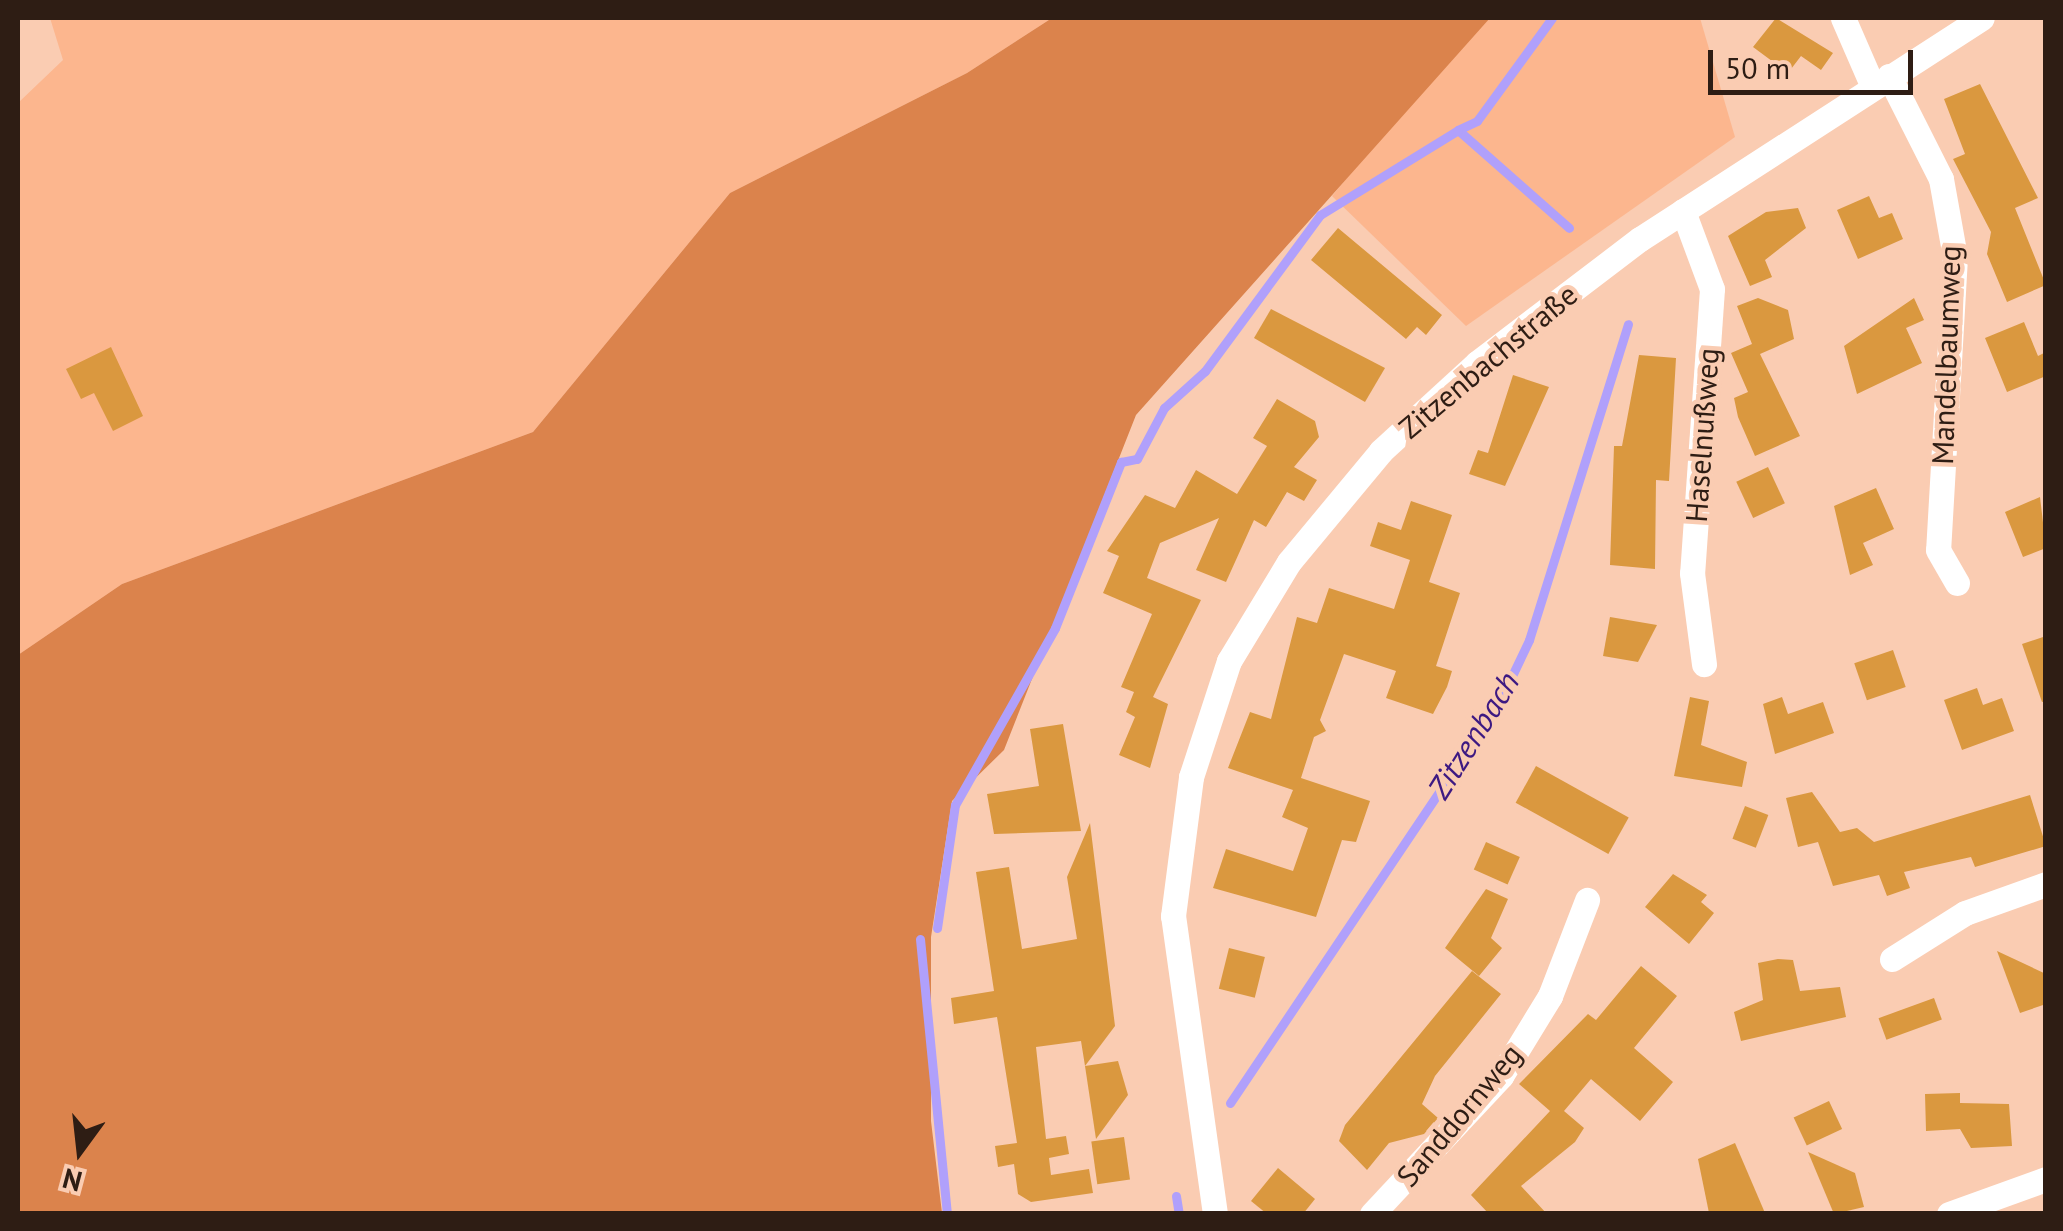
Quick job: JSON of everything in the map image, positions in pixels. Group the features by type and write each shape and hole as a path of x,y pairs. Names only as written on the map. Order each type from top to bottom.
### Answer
{"street":[{"name":"Mandelbaumweg","path":"1843,18 1940,179 1955,257 1938,550 1957,582"},
{"name":"Zitzenbachstraße","path":"1216,1214 1173,916 1191,777 1230,661 1289,562 1381,451 1477,363 1683,211 1982,18"},
{"name":"Haselnußweg","path":"1683,211 1712,289 1692,573 1704,664"},
{"path":"1892,959 1964,913 2046,884"},
{"name":"Sanddornweg","path":"1372,1214 1500,1076 1550,996 1587,900"},
{"path":"1949,1214 2046,1178"}],"shaded area":[{"path":"50,18 1052,18 967,73 730,193 533,432 122,584 18,655 18,103 63,60"},
{"path":"1052,18 1490,18 1136,415 1004,750 952,801 931,937 931,1121 942,1213 18,1213 18,655 122,584 533,432 730,193 967,73"},
{"path":"1480,18 1700,18 1735,137 1466,326 1332,196"}],"building":[{"path":"1776,18 1833,53 1821,70 1801,56 1788,73 1753,47"},
{"path":"1980,84 2038,198 2015,208 2046,285 2007,302 1987,254 1991,232 1953,159 1965,154 1944,99"},
{"path":"1869,196 1879,218 1892,213 1903,239 1858,259 1837,210"},
{"path":"1798,208 1806,228 1765,260 1772,277 1750,286 1728,236 1766,212"},
{"path":"1338,228 1442,315 1426,335 1417,327 1406,339 1311,260"},
{"path":"1758,298 1788,310 1794,339 1760,354 1800,436 1755,456 1734,398 1748,392 1731,353 1752,344 1737,306"},
{"path":"1914,298 1924,320 1906,328 1922,363 1857,394 1844,346"},
{"path":"1271,309 1385,368 1365,402 1254,338"},
{"path":"2024,322 2038,356 2046,352 2046,376 2007,392 1985,338"},
{"path":"111,347 143,416 113,431 94,393 81,399 66,369"},
{"path":"1639,355 1676,358 1669,481 1656,480 1655,569 1610,565 1614,446 1622,446"},
{"path":"1513,375 1549,387 1505,486 1469,474 1478,450 1488,453"},
{"path":"1277,399 1315,421 1319,437 1294,467 1317,480 1304,501 1287,492 1266,527 1254,520 1226,582 1196,570 1219,518 1160,543 1147,578 1201,600 1153,697 1168,704 1150,768 1119,755 1135,717 1126,712 1134,692 1121,687 1152,614 1103,593 1119,556 1107,551 1145,495 1175,508 1196,470 1237,494 1267,446 1253,438"},
{"path":"1768,467 1785,503 1753,518 1736,482"},
{"path":"1876,488 1894,529 1863,543 1873,565 1850,575 1834,506"},
{"path":"2040,497 2046,548 2023,557 2005,512"},
{"path":"1411,501 1452,515 1429,582 1460,593 1436,666 1452,671 1447,687 1433,714 1386,698 1396,671 1344,654 1320,720 1326,731 1314,737 1301,778 1370,801 1356,842 1342,840 1316,917 1213,888 1226,849 1293,871 1308,828 1282,817 1293,790 1228,768 1250,712 1271,719 1297,617 1317,623 1329,588 1394,609 1410,560 1370,546 1378,522 1401,530"},
{"path":"1610,617 1657,625 1638,662 1603,656"},
{"path":"2046,636 2046,701 2042,702 2022,644"},
{"path":"1893,650 1906,687 1867,700 1854,663"},
{"path":"1977,688 1983,705 2002,698 2014,731 1962,750 1944,700"},
{"path":"1690,697 1709,701 1701,745 1747,762 1742,787 1674,776"},
{"path":"1782,697 1788,714 1823,702 1834,733 1775,754 1763,704"},
{"path":"1063,724 1081,831 994,834 987,794 1039,786 1030,729"},
{"path":"1536,766 1629,817 1608,854 1516,803"},
{"path":"1812,792 1840,832 1857,828 1874,842 2030,795 2046,846 1975,867 1971,857 1904,872 1910,888 1887,896 1879,875 1833,886 1818,842 1798,847 1786,798"},
{"path":"1745,806 1768,815 1756,848 1732,839"},
{"path":"1090,823 1115,1026 1085,1066 1081,1041 1036,1047 1046,1139 1066,1136 1069,1154 1049,1158 1051,1175 1089,1169 1093,1193 1031,1202 1018,1194 1014,1164 998,1167 995,1146 1017,1143 997,1017 954,1024 951,998 994,991 976,872 1009,867 1022,949 1077,939 1067,877"},
{"path":"1486,842 1520,857 1508,884 1474,869"},
{"path":"1673,874 1707,895 1701,902 1714,913 1689,944 1645,907"},
{"path":"1486,889 1508,899 1491,938 1502,948 1479,976 1445,948"},
{"path":"1229,948 1265,957 1255,998 1219,989"},
{"path":"1997,951 2046,974 2046,1004 2020,1013"},
{"path":"1793,960 1800,991 1840,987 1846,1017 1741,1041 1734,1012 1763,1000 1758,963"},
{"path":"1641,966 1677,996 1634,1048 1673,1082 1640,1121 1591,1079 1564,1111 1584,1128 1575,1142 1521,1186 1547,1214 1489,1214 1471,1195 1550,1111 1519,1084 1588,1014 1596,1020"},
{"path":"1472,971 1501,994 1435,1076 1422,1104 1438,1118 1424,1134 1389,1143 1367,1170 1339,1141 1345,1125"},
{"path":"1934,998 1942,1020 1886,1040 1879,1018"},
{"path":"1118,1061 1128,1095 1096,1139 1085,1066"},
{"path":"1960,1093 1960,1103 2009,1104 2012,1146 1971,1148 1960,1129 1926,1131 1925,1094"},
{"path":"1829,1101 1842,1129 1807,1146 1794,1117"},
{"path":"1124,1137 1130,1180 1097,1184 1091,1142"},
{"path":"1735,1143 1765,1213 1709,1213 1698,1159"},
{"path":"1808,1152 1855,1173 1864,1207 1834,1214"},
{"path":"1278,1168 1315,1199 1303,1214 1267,1214 1251,1201"}],"waterway":[{"name":"Zitzenbach","path":"1552,18 1477,121 1458,130 1569,228"},
{"path":"937,928 955,805 1055,628 1121,462 1137,459 1164,408 1205,371 1320,215 1458,130"},
{"name":"Zitzenbach","path":"1230,1103 1499,703 1529,640 1628,324"},
{"path":"920,939 947,1214"},
{"name":"Zitzenbach","path":"1176,1196 1179,1214"}]}
